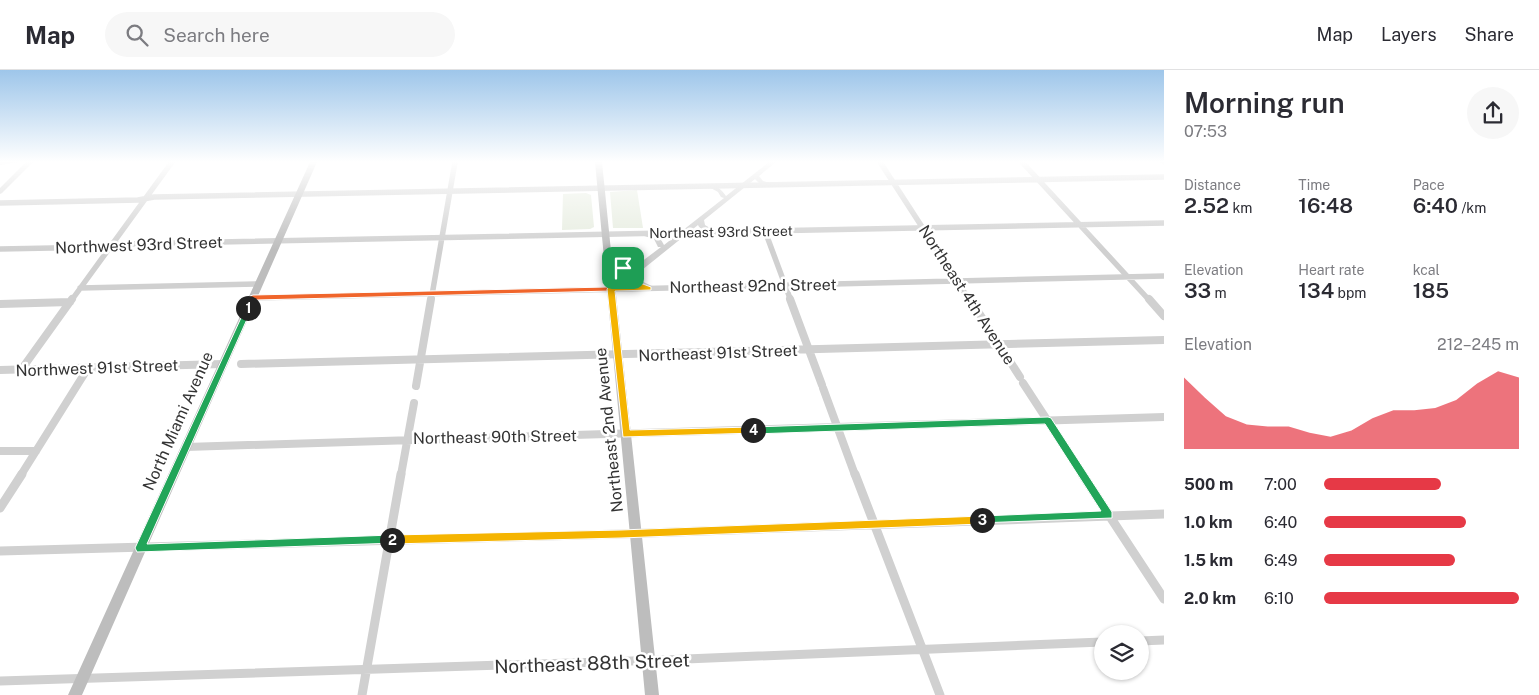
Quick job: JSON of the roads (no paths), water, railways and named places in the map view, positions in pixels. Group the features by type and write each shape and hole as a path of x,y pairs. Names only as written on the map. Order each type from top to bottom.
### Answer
{"main road":[{"name":"North Miami Avenue","path":"75,695 301,191"},
{"name":"Northeast 2nd Avenue","path":"601,191 652,695"},
{"path":"608,262 635,270"}],"street":[{"path":"22,370 152,191"},
{"path":"0,203 442,191"},
{"path":"416,386 450,191"},
{"path":"720,191 723,196"},
{"path":"611,289 681,233 729,191"},
{"path":"635,270 661,245 701,220 737,191"},
{"name":"Northeast 4th Avenue","path":"899,191 1164,599"},
{"path":"1048,191 1164,316"},
{"path":"701,220 702,226 713,232"},
{"name":"Northeast 93rd Street","path":"278,242 1164,223"},
{"path":"765,232 873,524 940,695"},
{"path":"643,234 657,238 661,245"},
{"name":"Northwest 93rd Street","path":"0,249 278,242"},
{"path":"635,270 637,284 648,288"},
{"name":"Northeast 92nd Street","path":"253,298 1164,276"},
{"path":"80,288 259,284"},
{"path":"0,304 70,302"},
{"name":"Northeast 91st Street","path":"242,364 618,356 1164,340"},
{"name":"Northwest 91st Street","path":"0,370 223,364"},
{"path":"0,508 88,368"},
{"path":"362,695 414,403"},
{"name":"Northeast 90th Street","path":"186,447 1164,417"},
{"path":"0,451 36,450"},
{"path":"0,551 636,533 1164,514"},
{"path":"1149,641 1164,640"},
{"name":"Northeast 88th Street","path":"0,682 648,661 1094,642"}]}
